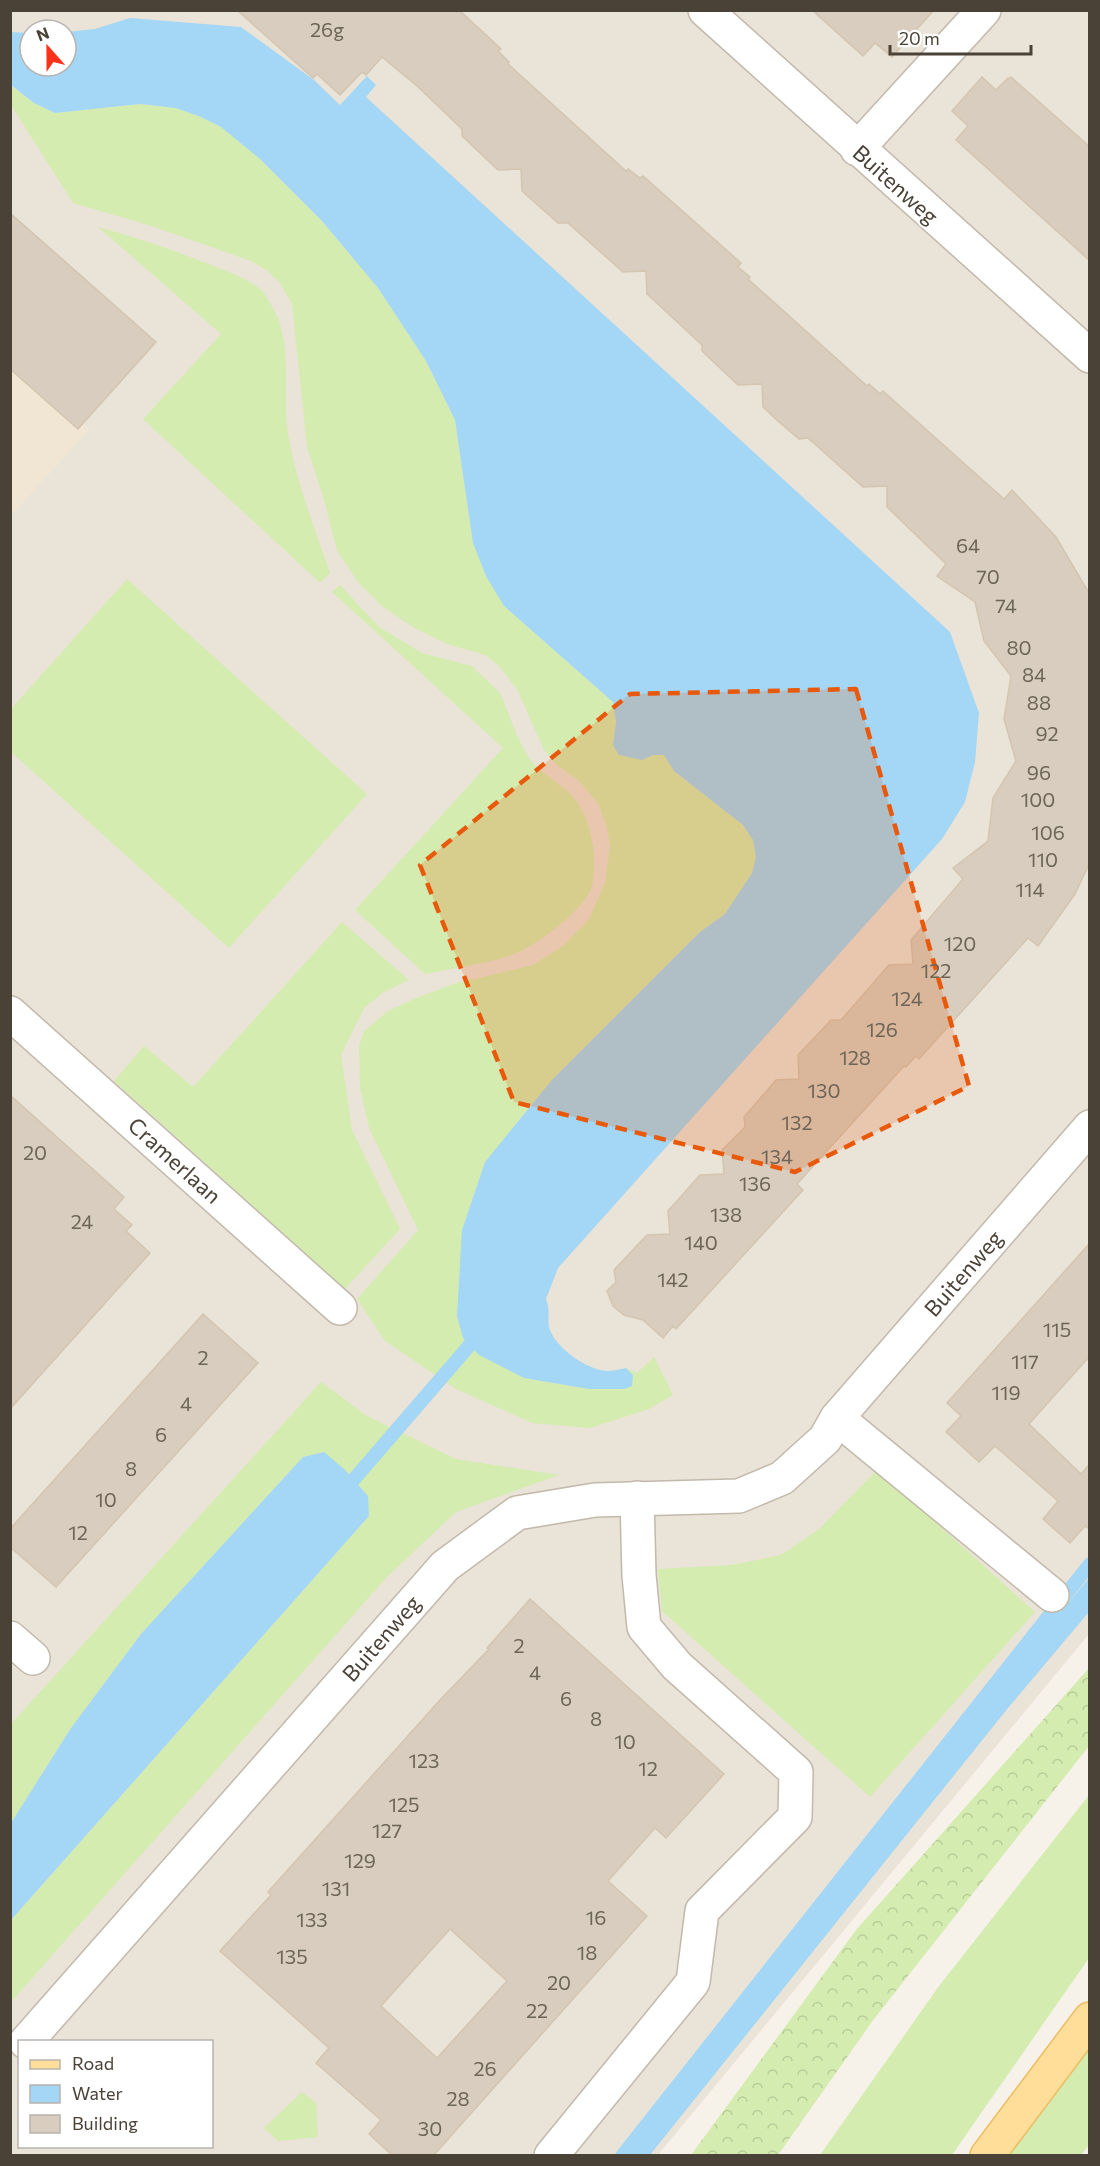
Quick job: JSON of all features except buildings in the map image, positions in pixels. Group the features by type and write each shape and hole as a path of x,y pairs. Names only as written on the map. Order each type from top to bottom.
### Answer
{"main road":[{"path":"987,2156 1089,2019"}],"street":[{"name":"Buitenweg","path":"705,10 1089,356"},
{"path":"857,149 984,10"},
{"name":"Cramerlaan","path":"10,1012 340,1308"},
{"name":"Buitenweg","path":"28,2040 445,1566 517,1513 595,1500 739,1496 782,1478 825,1439 837,1418 1089,1127"},
{"path":"837,1418 1052,1595"},
{"path":"551,2156 693,1982 702,1911 795,1817 796,1772 677,1666 644,1627 639,1575 637,1498"}],"highlighted area":[{"path":"856,689 969,1086 795,1172 514,1102 420,865 630,694"}],"shaded area":[{"path":"11,11 1089,11 1089,1634 658,2155 11,2156"},
{"path":"10,356 90,429 11,516 10,516"}],"green space":[{"path":"10,85 34,103 55,113 140,104 176,108 201,117 221,127 260,159 322,221 378,288 426,361 455,420 473,543 504,606 613,702 616,722 613,745 642,760 653,755 664,755 674,771 743,825 753,840 756,857 752,873 725,914 700,932 551,1081 485,1162 462,1230 524,1378 589,1389 624,1389 633,1375 626,1368 637,1373 654,1357 673,1395 649,1409 590,1428 532,1423 456,1389 385,1341 357,1299 418,1230 369,1128 360,1087 359,1045 364,1031 388,1011 414,999 453,984 533,965 564,945 589,919 605,883 610,846 606,824 598,803 578,780 558,766 544,750 517,689 498,665 485,655 447,644 416,629 382,606 358,582 337,551 307,447 292,304 280,283 268,271 251,261 148,225 73,203 11,105"},
{"path":"98,227 166,248 227,271 255,285 265,295 277,315 285,348 286,416 291,451 306,504 330,573 320,583 143,419 221,334"},
{"path":"127,579 367,794 229,948 11,752 11,709"},
{"path":"340,585 379,627 422,653 472,666 500,693 519,738 533,763 571,794 581,808 594,852 592,886 581,905 571,915 547,935 523,950 470,966 425,974 355,910 503,748 332,592"},
{"path":"342,922 409,980 384,992 364,1008 341,1055 352,1130 400,1229 345,1289 114,1081 144,1046 193,1087"},
{"path":"321,1382 367,1416 456,1459 559,1475 456,1512 387,1577 11,2002 11,1920 369,1516 303,1457 141,1634 71,1728 11,1823 11,1724"},
{"path":"877,1470 1035,1612 870,1797 662,1611 658,1569 731,1565 781,1555 819,1529"},
{"path":"1089,1668 1089,1746 874,2019 778,2155 691,2155 856,1930"},
{"path":"1089,1795 1089,1958 952,2155 820,2155 939,1986"},
{"path":"1089,2045 1089,2145 1081,2155 1009,2156"},
{"path":"302,2092 316,2103 318,2137 278,2141 264,2128"}],"water":[{"path":"130,18 241,27 314,80 340,105 367,76 376,85 366,97 950,632 979,713 975,762 965,802 942,839 558,1268 546,1299 552,1335 572,1356 590,1367 607,1371 626,1368 633,1375 632,1386 624,1389 589,1389 524,1378 479,1355 463,1338 457,1316 462,1230 485,1162 551,1081 700,932 725,914 752,873 756,857 753,840 743,825 674,771 664,755 653,755 642,760 619,755 613,745 616,722 613,702 504,606 486,576 473,543 455,420 426,361 378,288 322,221 260,159 221,127 201,117 176,108 140,104 55,113 34,103 11,85 11,32 18,32 18,78 78,78 78,31 95,29"},
{"path":"324,1452 344,1469 368,1496 369,1516 11,1920 11,1823 71,1728 141,1634 303,1457"},
{"path":"1089,1578 1089,1612 1008,1708 650,2155 624,2155 992,1695"}],"waterway":[{"path":"343,1492 481,1332"},
{"path":"622,2156 1090,1564"}]}
